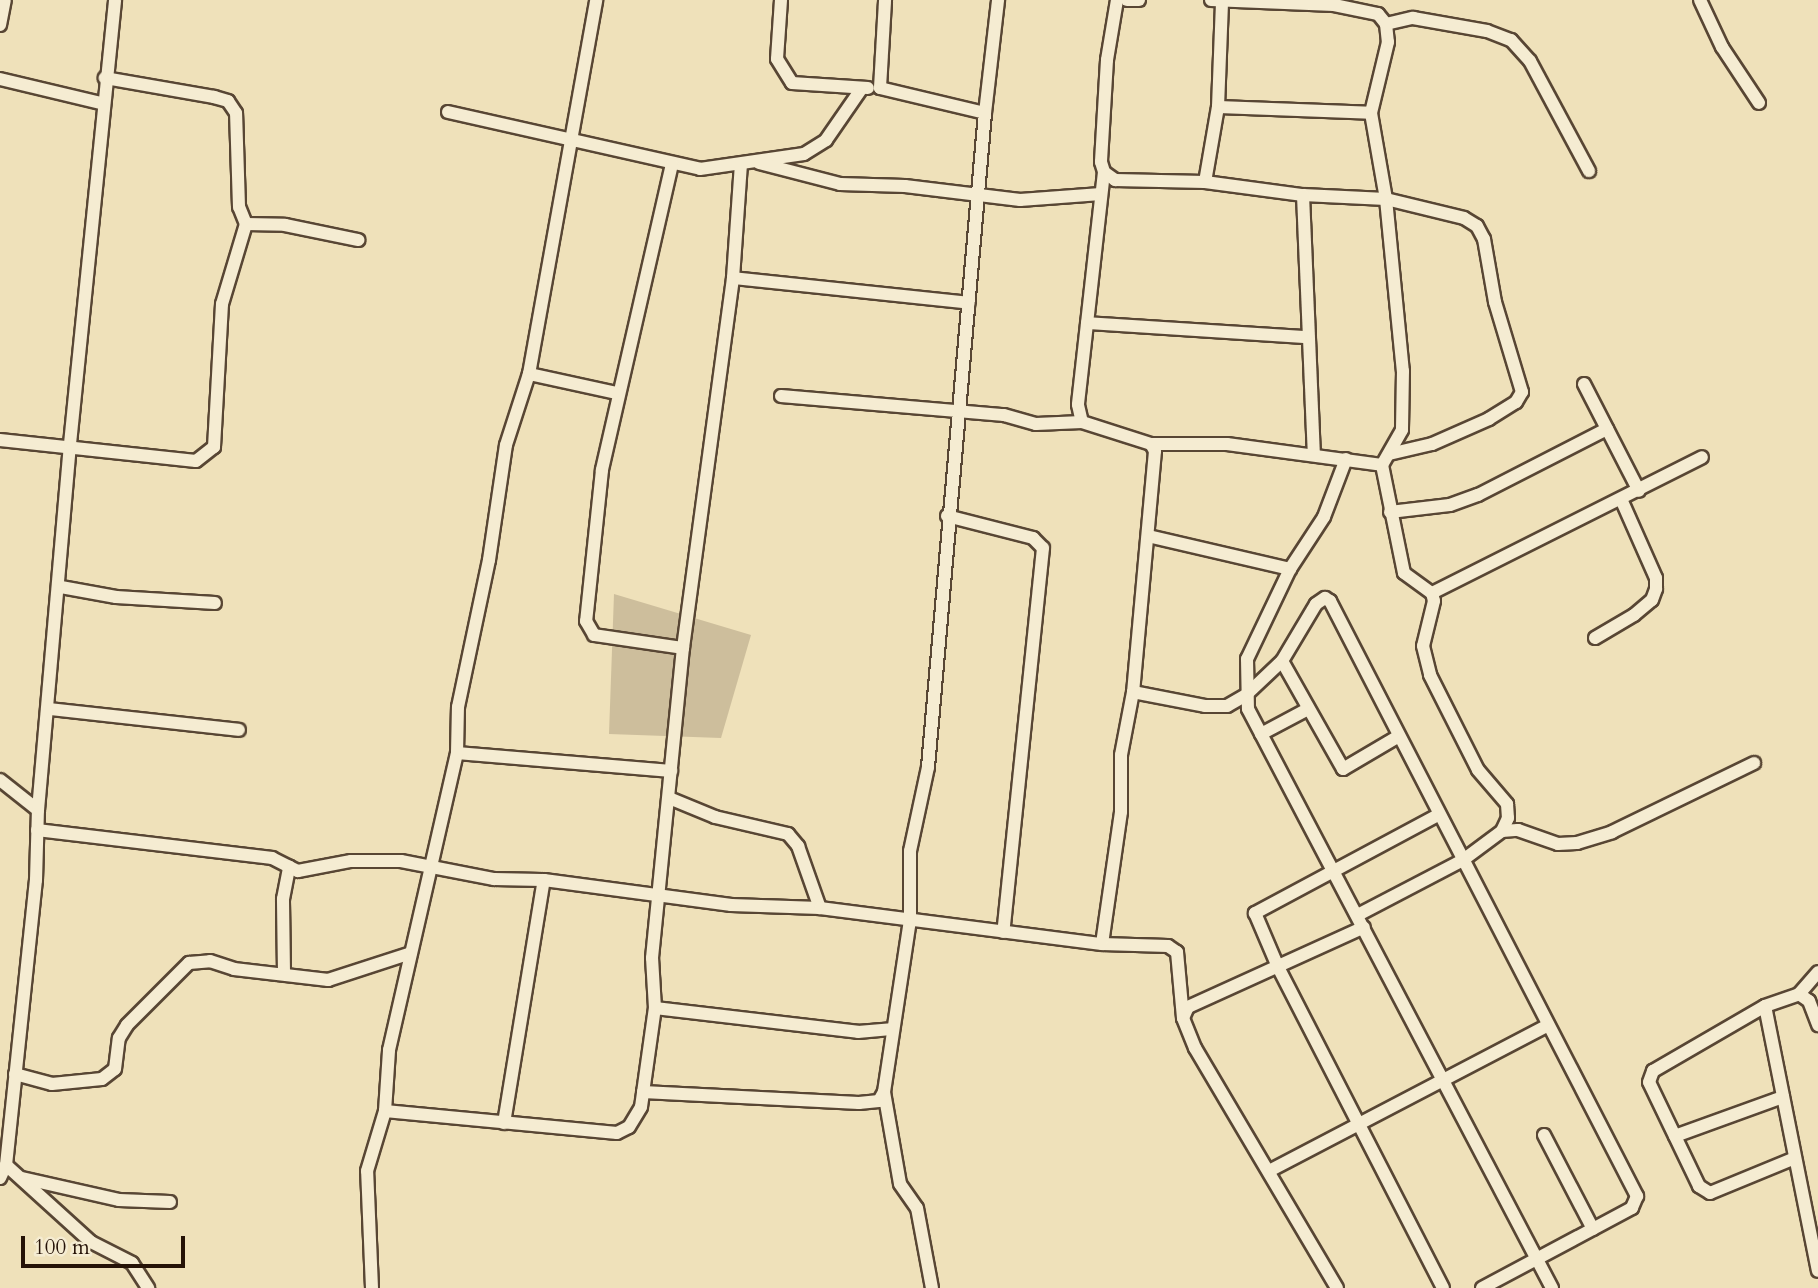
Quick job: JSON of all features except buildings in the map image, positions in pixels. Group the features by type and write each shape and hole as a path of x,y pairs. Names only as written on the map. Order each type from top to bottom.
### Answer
{"street":[{"path":"0,25 5,0"},
{"path":"0,1178 6,1165 15,1074 61,587 70,444 101,103 115,0"},
{"path":"372,1288 367,1171 385,1111 389,1051 457,753 458,707 489,560 506,445 529,374 596,0"},
{"path":"781,0 777,59 792,83 880,88 985,113"},
{"path":"880,88 886,0"},
{"path":"929,1287 917,1208 900,1184 884,1092 891,1029 910,920 910,851 928,767 947,516 985,113 999,0"},
{"path":"1082,422 1078,405 1104,172 1107,60 1117,0"},
{"path":"1127,0 1139,0"},
{"path":"1211,0 1334,2 1378,14 1386,24 1388,42 1371,113 1386,199 1403,371 1402,430 1385,459 1390,512 1405,573 1432,593 1434,601 1423,646 1430,675 1478,770 1507,804 1502,831"},
{"path":"1700,0 1723,47 1759,103"},
{"path":"1205,182 1218,107 1222,1"},
{"path":"1386,24 1413,18 1487,31 1511,40 1530,61 1589,171"},
{"path":"0,440 70,444 195,461 207,456 214,447 222,304 246,224 239,207 236,113 228,101 105,78"},
{"path":"0,79 101,103"},
{"path":"448,112 700,169 804,154 826,140 862,88"},
{"path":"1218,107 1371,113"},
{"path":"757,162 788,174 841,184 1020,200 1101,194"},
{"path":"672,164 626,374 617,393 602,470 588,630 594,635 683,648"},
{"path":"385,1111 617,1133 629,1127 641,1107 654,1008 652,958 683,648 733,278 741,165"},
{"path":"781,396 958,411 1036,424 1082,422 1151,444 1227,444 1346,459 1385,459 1432,444 1489,419 1516,402 1522,392 1495,302 1484,239 1477,226 1464,218 1386,199 1303,195 1205,182 1115,180 1104,172"},
{"path":"1303,195 1306,337 1314,455"},
{"path":"246,224 285,225 358,240"},
{"path":"733,278 969,303"},
{"path":"1087,323 1306,337"},
{"path":"529,374 617,393"},
{"path":"1584,384 1639,491"},
{"path":"1390,512 1450,505 1478,495 1607,429"},
{"path":"1102,944 1121,812 1121,755 1133,692 1155,451 1151,444"},
{"path":"1432,593 1702,457"},
{"path":"1346,459 1324,517 1290,569 1247,659 1246,695 1261,734 1552,1288"},
{"path":"1595,638 1634,615 1652,600 1656,589 1656,578 1621,499"},
{"path":"947,516 1033,538 1043,548 1003,932"},
{"path":"1148,536 1290,569"},
{"path":"61,587 116,597 215,603"},
{"path":"1133,692 1205,706 1227,706 1246,695 1282,661 1316,604 1325,598 1636,1196 1632,1208 1482,1288"},
{"path":"1282,661 1343,769 1399,736"},
{"path":"50,709 239,730"},
{"path":"1261,734 1308,709"},
{"path":"457,753 671,772"},
{"path":"1182,1018 1188,1007 1278,967 1361,921 1463,860 1502,831 1518,830 1558,844 1577,843 1612,832 1754,763"},
{"path":"0,780 38,810"},
{"path":"668,798 715,817 788,834 799,846 820,908"},
{"path":"1438,815 1333,867 1255,912 1278,967 1360,1121 1443,1288"},
{"path":"37,830 272,858 298,871 351,861 389,861 494,879 544,880 731,905 820,908 1102,944 1168,946 1177,952 1182,1018 1195,1048 1337,1288"},
{"path":"284,973 283,899 289,867"},
{"path":"504,1123 544,880"},
{"path":"15,1074 52,1084 102,1079 115,1069 118,1038 127,1025 189,963 210,961 234,969 328,980 411,953"},
{"path":"1795,1158 1710,1193 1699,1185 1649,1082 1653,1071 1765,1006 1800,994 1818,972"},
{"path":"1800,994 1809,1001 1818,1025"},
{"path":"1765,1006 1818,1271"},
{"path":"654,1008 858,1032 891,1029"},
{"path":"1269,1171 1360,1121 1548,1025"},
{"path":"643,1092 859,1103 879,1101 884,1092"},
{"path":"1675,1136 1783,1097"},
{"path":"1544,1135 1593,1229"},
{"path":"6,1165 91,1242 132,1263 148,1288"},
{"path":"19,1177 54,1189 119,1200 170,1202"}],"shaded area":[{"path":"614,594 751,635 721,738 609,734"}]}
